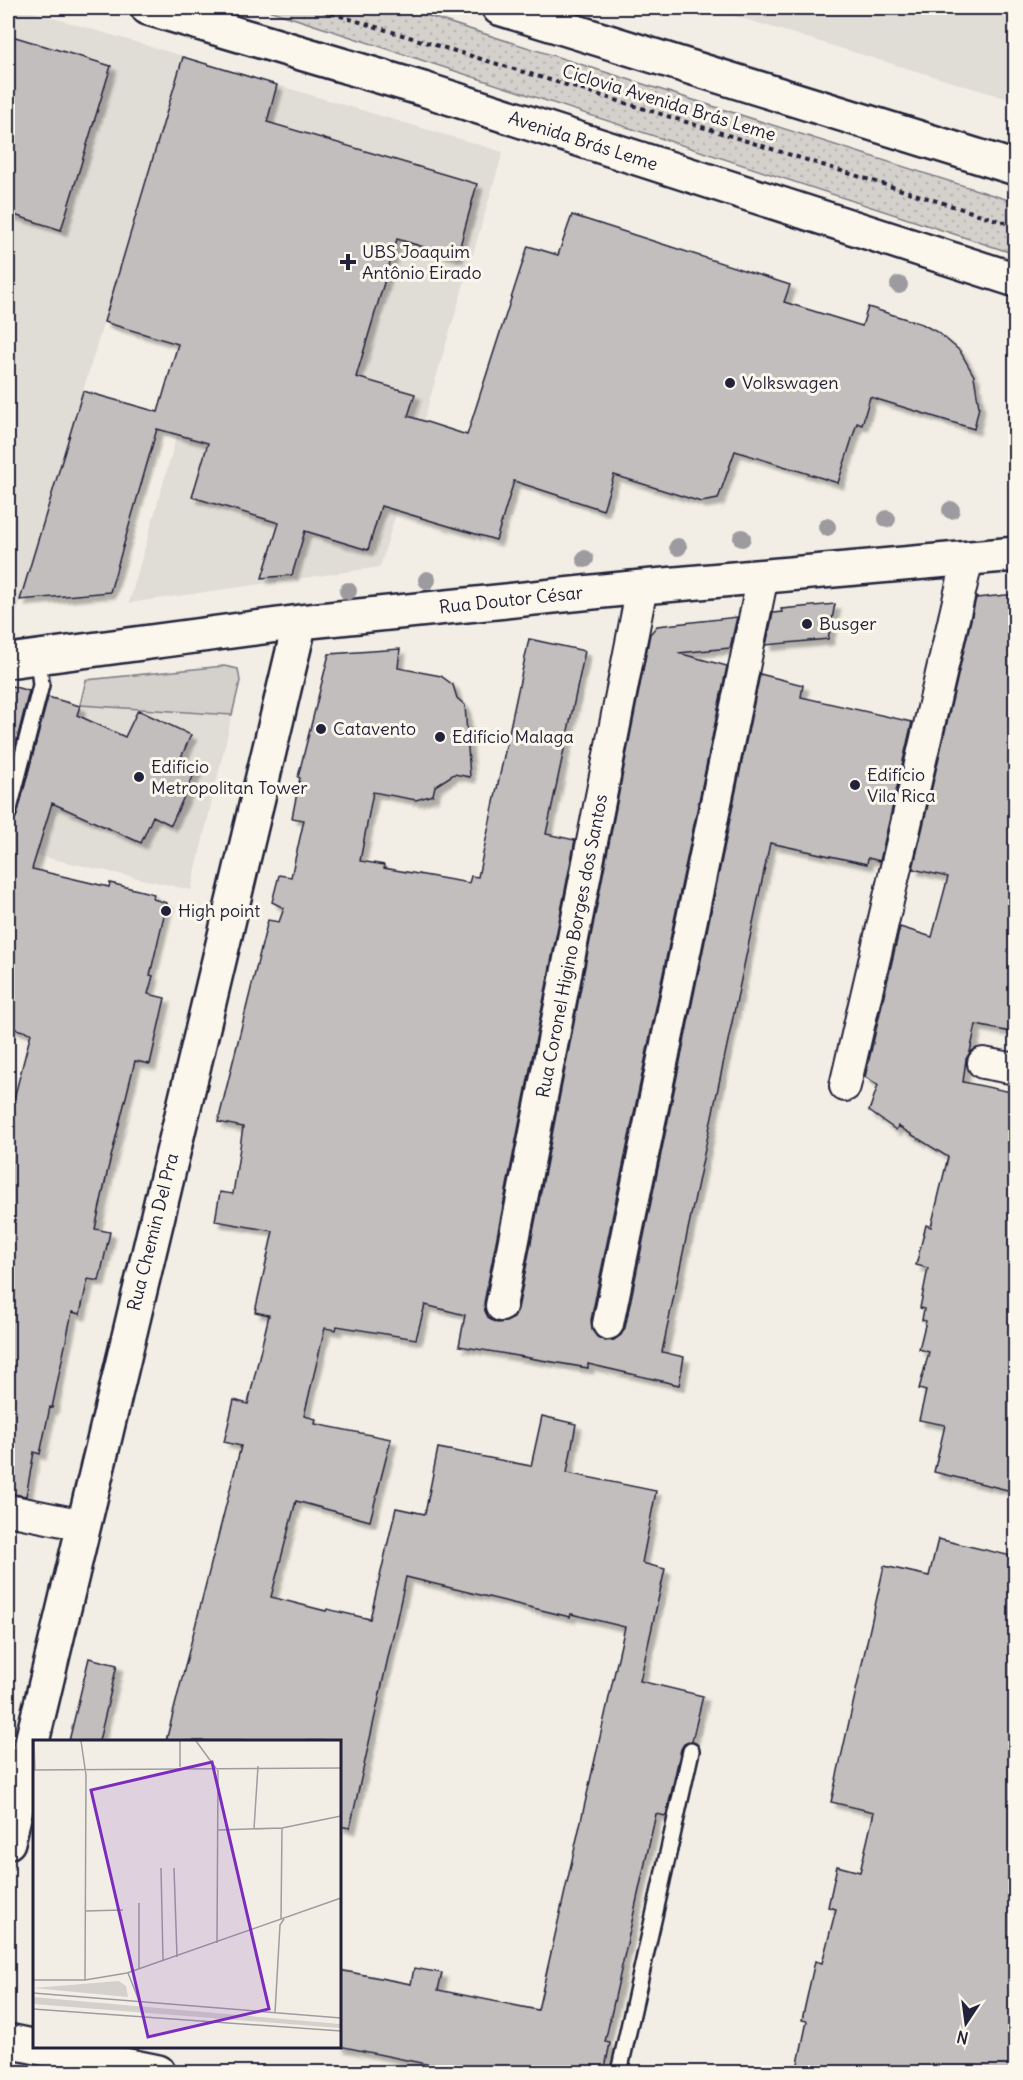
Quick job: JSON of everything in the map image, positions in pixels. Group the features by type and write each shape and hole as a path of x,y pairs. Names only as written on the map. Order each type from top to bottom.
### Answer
{"street":[{"name":"Avenida Brás Leme","path":"148,8 423,89 1016,280"},
{"path":"499,8 1016,168"},
{"name":"Rua Doutor César","path":"23,659 300,622 642,587 1016,554"},
{"path":"845,1086 968,558"},
{"path":"608,1324 764,576"},
{"name":"Rua Coronel Higino Borges dos Santos","path":"501,1306 642,587"},
{"name":"Rua Chemin Del Pra","path":"8,1842 300,622"},
{"path":"983,1063 1016,1069"},
{"path":"8,1510 83,1525"},
{"path":"8,2041 33,2046"},
{"path":"36,2047 158,2073"}],"lane":[{"path":"8,813 41,686 23,659"},
{"path":"619,2073 691,1751"}],"path":[{"name":"Ciclovia Avenida Brás Leme","path":"314,8 1016,226"}],"shaded area":[{"path":"8,8 19,8 183,56 15,619 8,620"},
{"path":"262,8 403,8 1015,202 1015,254"},
{"path":"708,8 1015,8 1015,101"},
{"path":"277,85 503,152 380,567 129,603"},
{"path":"224,666 238,669 240,681 191,890 8,849 12,819 45,827 86,680"},
{"path":"224,666 238,669 240,681 232,715 80,705 86,680"}],"building":[{"path":"12,36 111,66 61,230 8,213 8,51"},
{"path":"183,57 277,85 267,122 477,184 457,257 397,239 356,377 415,394 408,416 467,435 528,246 558,255 572,215 790,285 784,302 862,326 868,307 922,324 939,333 960,351 974,376 979,407 974,429 870,397 862,425 857,423 838,483 735,451 718,499 701,502 614,475 603,510 514,481 496,540 381,506 368,550 305,531 292,575 262,578 279,523 192,497 208,443 157,429 110,592 20,600 83,391 158,412 178,344 104,322"},
{"path":"1016,594 1016,1033 976,1025 970,1052 966,1059 963,1082 1016,1093 1016,1492 934,1472 945,1425 919,1420 926,1391 919,1389 929,1352 919,1349 926,1321 922,1320 924,1309 920,1308 928,1268 916,1265 926,1225 931,1227 948,1157 898,1126 896,1130 869,1111 878,1085 865,1077 900,927 932,937 948,877 913,869 976,598"},
{"name":"Busger","path":"835,604 828,639 766,645 773,613 782,612 781,609"},
{"path":"737,617 730,648 678,653 727,666 591,1320 592,1330 597,1337 605,1341 614,1340 625,1328 760,674 803,685 801,697 912,722 880,861 868,858 867,864 770,843 662,1352 684,1357 679,1385 588,1364 588,1368 459,1346 465,1315 425,1305 416,1339 337,1326 336,1330 325,1328 304,1416 316,1419 315,1424 391,1439 370,1521 296,1501 271,1597 370,1619 396,1508 425,1514 438,1448 531,1466 542,1416 576,1424 567,1473 656,1491 642,1563 665,1569 640,1681 703,1696 692,1741 684,1744 681,1749 666,1816 656,1814 605,2042 610,2043 604,2073 469,2073 340,2046 340,1970 411,1984 414,1968 442,1973 438,1990 538,2010 625,1627 571,1614 570,1617 406,1577 350,1828 340,1826 340,1740 166,1740 241,1446 224,1442 234,1400 248,1404 269,1315 255,1312 273,1231 215,1221 220,1192 233,1194 243,1127 218,1122 268,920 279,922 284,908 272,902 279,875 291,877 304,820 292,818 300,778 298,777 329,654 400,649 398,668 441,676 453,685 457,698 465,705 470,777 454,774 435,786 433,795 416,800 373,792 360,861 384,865 384,868 469,883 471,876 478,877 529,639 585,651 546,834 575,840 484,1303 489,1319 497,1323 514,1318 518,1309 650,634 657,626"},
{"path":"8,685 29,691 8,776"},
{"path":"48,697 80,706 77,715 125,737 138,710 191,735 179,762 196,770 171,825 153,816 141,843 52,803 32,869 109,887 110,883 154,894 153,899 167,903 150,975 153,976 148,994 165,998 150,1064 135,1061 108,1169 95,1229 110,1232 99,1281 88,1279 80,1314 72,1312 52,1408 50,1407 40,1454 34,1452 26,1496 8,1493 8,1122 31,1033 8,1027 8,822 14,820 17,815"},
{"path":"938,1539 1016,1557 1016,2073 796,2073 807,2021 802,2020 815,1961 822,1963 836,1909 828,1907 837,1866 860,1872 874,1812 831,1802 884,1566 929,1576"},
{"path":"89,1658 117,1665 99,1740 69,1740"}],"place":[{"name":"UBS Joaquim Antônio Eirado","path":"348,262"},
{"name":"Volkswagen","path":"730,383"},
{"name":"Busger","path":"807,624"},
{"name":"Catavento","path":"321,729"},
{"name":"Edifício Malaga","path":"440,737"},
{"name":"Edifício Metropolitan Tower","path":"139,777"},
{"name":"Edifício Vila Rica","path":"855,785"},
{"name":"High point","path":"166,911"}]}
